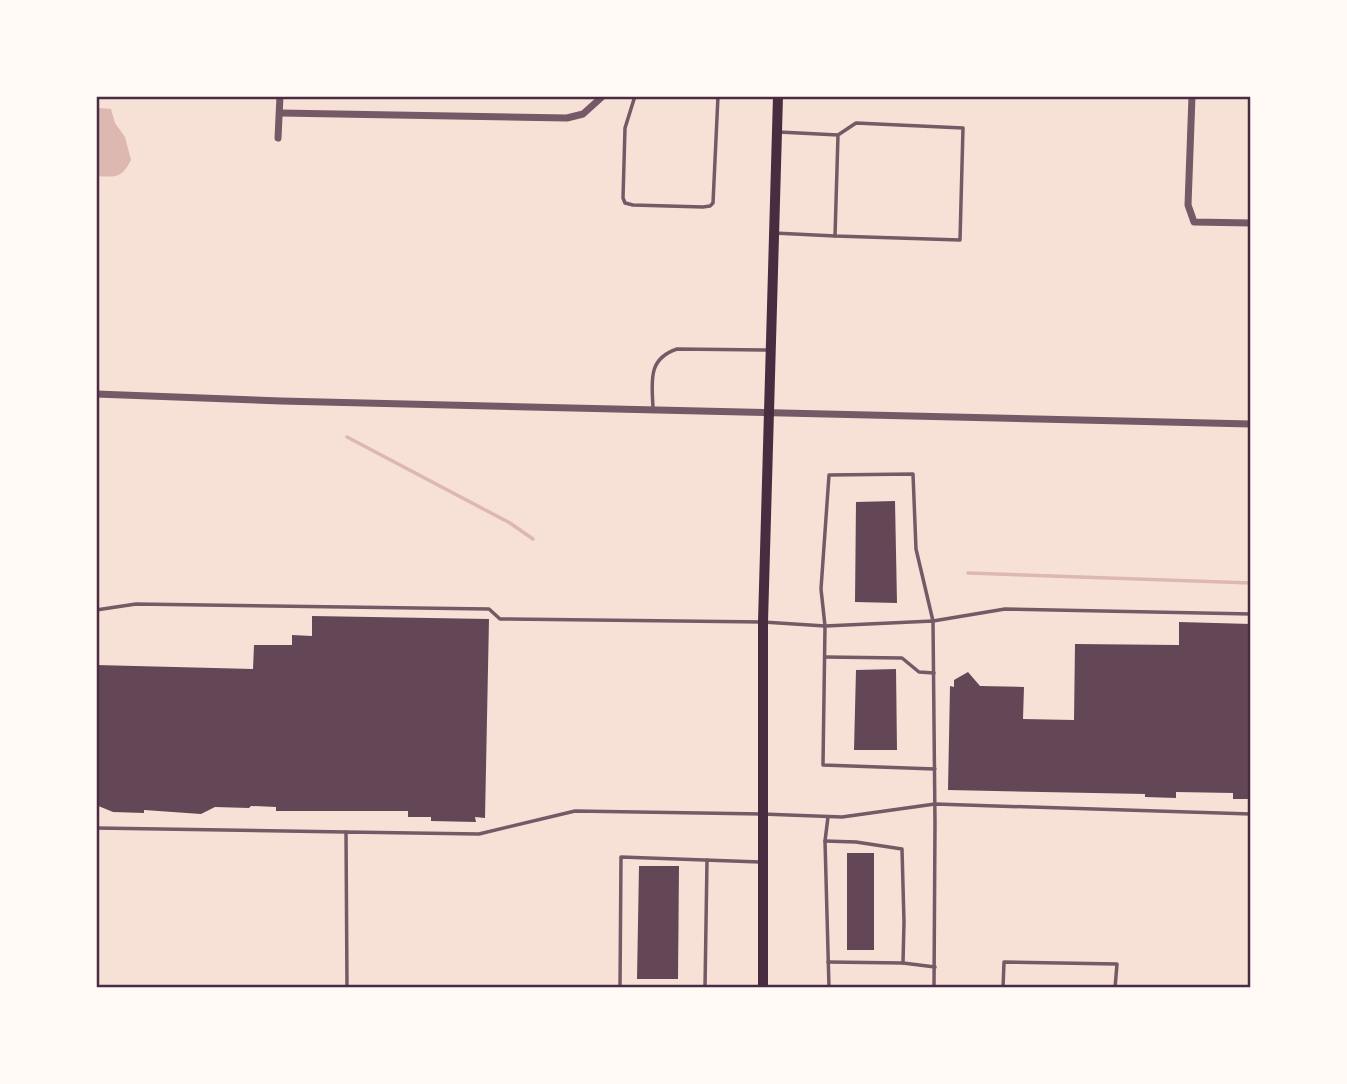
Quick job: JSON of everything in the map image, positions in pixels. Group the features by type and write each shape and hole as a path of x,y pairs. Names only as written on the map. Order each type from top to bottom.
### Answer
{"main road":[{"path":"763,988 763,622 778,96"}],"street":[{"path":"278,138 280,96"},
{"path":"280,113 567,118 583,114 603,96"},
{"path":"1192,96 1188,205 1194,222 1251,223"},
{"path":"96,394 1251,424"}],"lane":[{"path":"635,96 625,128 625,203 703,207 712,203 718,96"},
{"path":"774,233 960,240 963,128 856,123 838,135 777,132"},
{"path":"835,236 838,135"},
{"path":"653,410 652,379 658,358 666,352 677,349 770,350"},
{"path":"934,988 935,769 933,621 916,549 913,474 829,475 821,589 825,626 823,765 935,769"},
{"path":"96,610 136,604 461,608 489,609 500,619 763,622 825,626 933,621 1005,609 1251,614"},
{"path":"825,657 902,659 919,672 934,673"},
{"path":"96,828 479,834 575,811 842,817 935,804 1251,814"},
{"path":"828,817 825,841 829,988"},
{"path":"345,832 347,988"},
{"path":"825,841 856,842 902,849 903,963"},
{"path":"620,988 621,856 762,862"},
{"path":"705,988 707,860"},
{"path":"828,962 903,963 935,967"},
{"path":"1003,988 1004,962 1117,964 1115,988"}],"shaded area":[{"path":"111,109 115,123 125,137 131,160 117,176 96,176 96,110"}],"building":[{"path":"895,501 897,603 855,602 856,502"},
{"path":"312,616 489,619 485,818 475,817 476,822 431,821 431,817 408,817 408,811 276,811 276,807 251,806 215,807 201,814 144,810 144,813 113,812 96,805 96,665 253,669 254,645 292,645 292,635 312,636"},
{"path":"1179,622 1251,624 1251,799 1233,799 1233,793 1176,792 1176,798 1145,797 1145,794 948,790 950,686 954,687 954,680 968,672 980,686 1024,687 1023,719 1074,720 1075,644 1179,645"},
{"path":"896,669 897,750 854,750 856,670"},
{"path":"847,853 874,853 874,950 847,950"},
{"path":"639,866 679,866 678,979 637,979"}],"waterway":[{"path":"347,437 510,523 533,539"},
{"path":"968,573 1251,583"}]}
